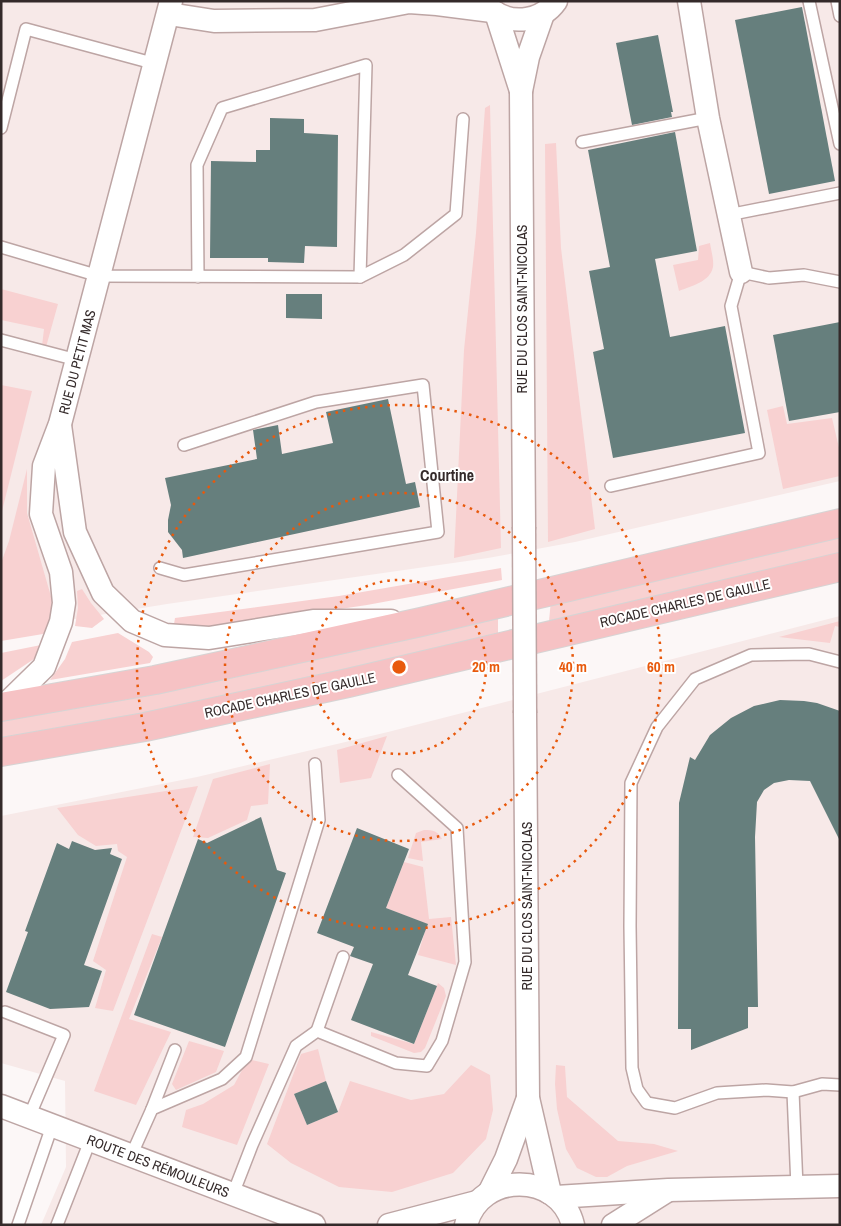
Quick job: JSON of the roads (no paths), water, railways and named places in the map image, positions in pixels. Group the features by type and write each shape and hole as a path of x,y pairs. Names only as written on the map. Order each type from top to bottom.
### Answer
{"main road":[{"path":"3,706 155,680 420,622 840,523"},
{"name":"ROCADE CHARLES DE GAULLE","path":"1,752 145,727 348,683 840,567"}],"street":[{"path":"689,1 708,118 741,272"},
{"path":"170,8 214,21 315,20 410,2 490,8 511,19 527,19 549,8"},
{"name":"RUE DU PETIT MAS","path":"3,706 44,667 61,622 64,603 61,572 41,514 44,466 60,424 170,8"},
{"name":"RUE DU CLOS SAINT-NICOLAS","path":"490,8 521,91"},
{"name":"RUE DU CLOS SAINT-NICOLAS","path":"549,8 528,57 521,91 528,1098 553,1195"},
{"path":"60,424 75,532 103,593 132,621 165,635 209,638 314,621 420,622"},
{"name":"RUE DU CLOS SAINT-NICOLAS","path":"466,1225 468,1218 484,1197 506,1159 528,1098"},
{"name":"ROUTE DES RÉMOULEURS","path":"1,1106 314,1225"},
{"path":"389,1225 484,1197 505,1185 521,1183 536,1186 553,1195 566,1208 573,1225"},
{"path":"553,1195 840,1186"},
{"path":"613,1225 668,1190"}],"lane":[{"path":"809,1 840,144"},
{"path":"837,1 840,16"},
{"path":"1,128 26,29 156,64"},
{"path":"198,277 197,165 222,108 366,65 360,277"},
{"path":"582,142 708,118"},
{"path":"1,247 99,276 360,277 404,255 456,214 463,119"},
{"path":"728,215 840,193"},
{"path":"611,486 759,453 731,306 741,272 769,278 804,275 840,282"},
{"path":"1,340 77,360"},
{"path":"160,568 184,575 438,532 423,385 316,402 184,445"},
{"path":"840,662 809,654 751,655 695,680 657,727 632,783 630,935 632,1068 637,1089 648,1104 675,1108 717,1093 766,1090 793,1092 822,1084 840,1085"},
{"path":"152,1109 222,1079 246,1057 319,820 315,764"},
{"path":"317,1031 396,1063 427,1066 442,1041 465,962 457,828 398,775"},
{"path":"233,1194 252,1145 296,1046 317,1031 343,957"},
{"path":"4,1012 64,1035 29,1117"},
{"path":"131,1156 175,1050"},
{"path":"793,1092 796,1187"},
{"path":"18,1225 52,1126"},
{"path":"58,1225 90,1141"}],"district":[{"name":"Courtine","path":"447,475"}]}
